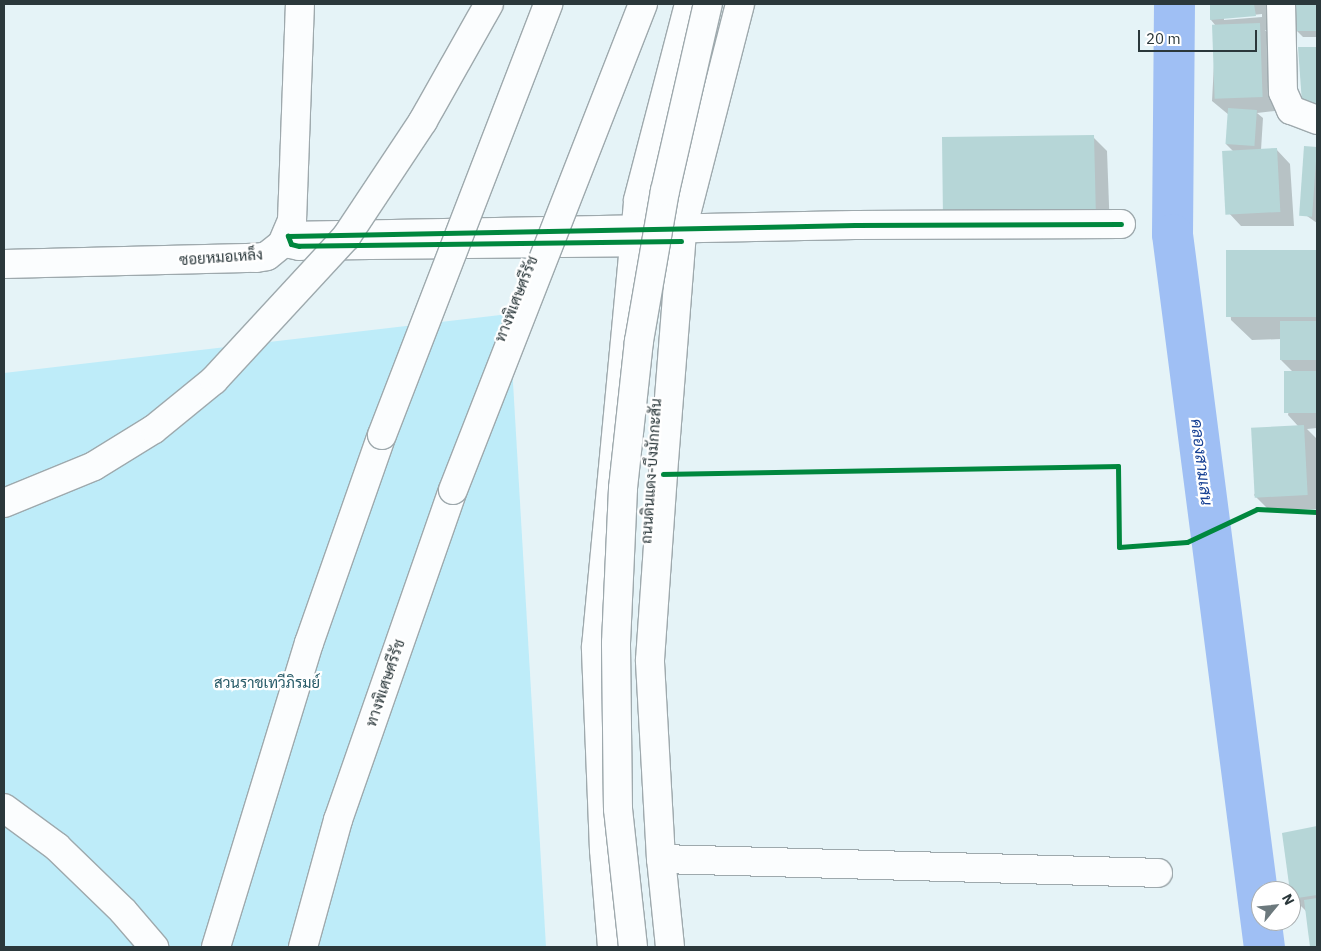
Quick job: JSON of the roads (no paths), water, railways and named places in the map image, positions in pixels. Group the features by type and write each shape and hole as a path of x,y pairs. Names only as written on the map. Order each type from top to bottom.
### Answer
{"main road":[{"path":"300,4 292,221 288,236 291,244 299,246 681,235 854,225 1121,224"},
{"path":"4,503 94,466 154,430 214,380 346,237 423,121 489,4"},
{"path":"216,947 324,597 382,435 548,4"},
{"name":"ทางพิเศษศรีรัช","path":"303,947 338,820 453,490 643,4"},
{"path":"612,947 604,850 596,647 633,236 638,200 689,4"},
{"path":"633,947 618,809 616,643 623,488 639,341 665,190 708,4"},
{"name":"ถนนดินแดง-บึงมักกะสัน","path":"670,947 661,859 650,660 681,235 740,4"},
{"path":"1281,4 1283,92 1292,110 1317,120"},
{"name":"ซอยหมอเหล็ง","path":"4,264 256,258 267,256 288,236"},
{"path":"4,808 57,847 123,911 154,947"},
{"path":"661,859 1158,873"}],"waterway":[{"name":"คลองสามเสน","path":"1174,4 1172,234 1264,947"}],"park label":[{"name":"สวนราชเทวีภิรมย์","path":"267,683"}]}
